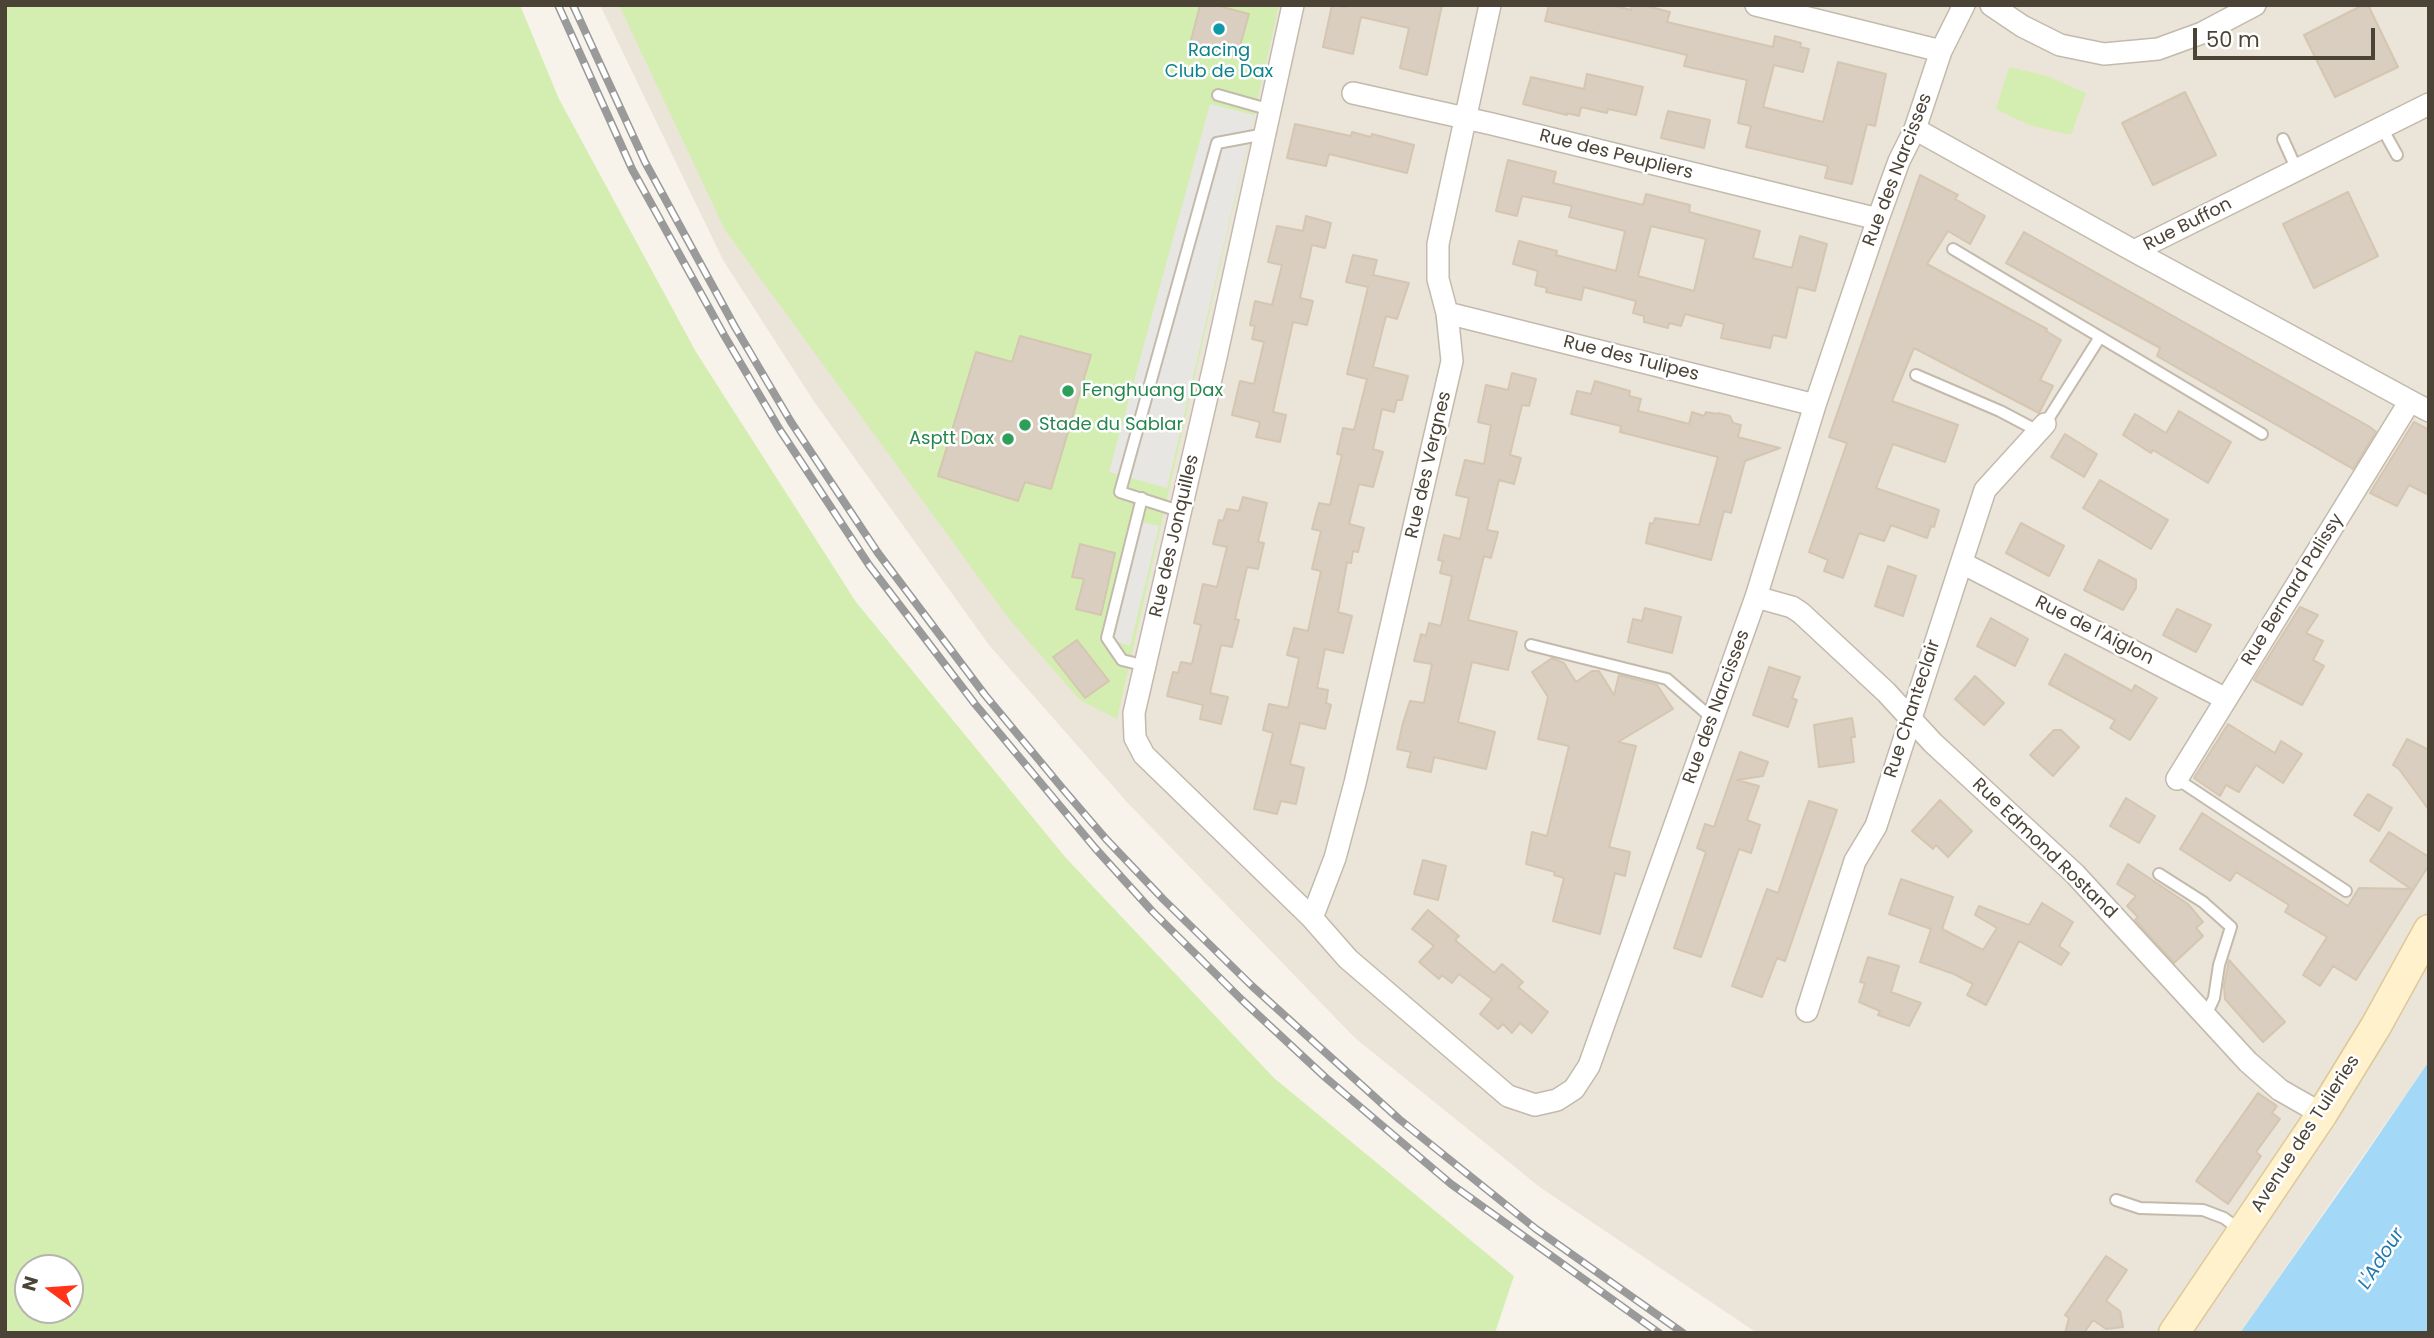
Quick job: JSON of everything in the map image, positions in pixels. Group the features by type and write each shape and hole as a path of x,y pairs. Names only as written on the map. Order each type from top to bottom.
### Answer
{"main road":[{"name":"Avenue des Tuileries","path":"2174,1333 2322,1114 2376,1026 2429,930"}],"street":[{"name":"Rue des Jonquilles","path":"1293,5 1134,713 1135,738 1144,755 1312,918"},
{"name":"Rue des Vergnes","path":"1312,918 1335,858 1355,783 1452,361 1447,313 1438,279 1438,244 1490,5"},
{"path":"1756,5 1941,51"},
{"name":"Rue des Narcisses","path":"1312,918 1348,959 1508,1096 1535,1105 1557,1100 1574,1089 1589,1066 1756,597 1815,405 1878,219 1914,129 1941,51 1964,5"},
{"path":"1991,5 2022,26 2060,45 2105,54 2158,49 2202,33 2256,5"},
{"name":"Rue des Peupliers","path":"1353,93 1878,219"},
{"name":"Rue Buffon","path":"1914,129 2134,251 2429,104"},
{"path":"2134,251 2429,411"},
{"name":"Rue des Tulipes","path":"1447,313 1815,405"},
{"name":"Rue Bernard Palissy","path":"2176,779 2410,401"},
{"name":"Rue Chanteclair","path":"1807,1011 1856,860 1876,826 1985,490 2042,428"},
{"name":"Rue de l'Aiglon","path":"1962,563 2226,698"},
{"name":"Rue Edmond Rostand","path":"1756,597 1792,607 1801,613 2075,874 2248,1062 2280,1090 2322,1114"}],"lane":[{"path":"1218,95 1271,110"},
{"path":"2382,128 2397,155"},
{"path":"1179,511 1120,492 1217,143 1265,134"},
{"path":"2283,139 2297,170"},
{"path":"1953,249 2262,434"},
{"path":"1916,375 2042,428 2100,337"},
{"path":"1142,499 1107,638 1122,660 1146,666"},
{"path":"1531,645 1667,678 1713,719"},
{"path":"2176,779 2346,891"},
{"path":"2159,874 2203,902 2231,927 2219,965 2214,998 2206,1015"},
{"path":"2116,1200 2140,1208 2203,1210 2224,1218 2242,1231"}],"shaded area":[{"path":"600,5 2429,5 2429,1061 2240,1333 1757,1333 1541,1188 1355,1038 1126,801 989,645 815,403 723,260"},
{"path":"1210,104 1254,115 1167,488 1109,472"},
{"path":"1136,521 1159,526 1130,646 1107,638"}],"green space":[{"path":"5,5 520,5 559,99 696,352 856,602 1066,858 1274,1078 1514,1276 1495,1333 5,1333"},
{"name":"Stade du Sablar","path":"619,5 1279,5 1117,719 1080,700 1009,619 725,230"},
{"path":"2009,67 2047,76 2086,93 2071,135 2029,125 1996,109"}],"water":[{"name":"L'Adour","path":"2429,1061 2429,1333 2240,1333 2352,1174"}],"building":[{"name":"Racing Club de Dax","path":"1200,5 1215,5 1249,14 1237,57 1190,44"},
{"path":"1332,5 1442,5 1427,75 1400,68 1409,28 1361,17 1353,54 1323,47"},
{"path":"1549,5 1612,5 1631,10 1632,5 1642,5 1670,12 1667,22 1773,47 1775,36 1801,43 1800,47 1809,49 1803,72 1774,65 1763,107 1823,122 1838,62 1886,74 1875,126 1867,124 1852,184 1825,178 1828,166 1746,147 1751,126 1738,123 1747,80 1684,66 1687,55 1545,21"},
{"path":"2363,5 2368,5 2398,67 2335,97 2304,35"},
{"path":"1587,74 1643,87 1636,115 1608,109 1607,113 1581,107 1579,116 1567,115 1523,104 1531,77 1584,89"},
{"path":"2185,92 2216,155 2153,185 2122,123"},
{"path":"1668,111 1710,120 1704,148 1661,138"},
{"path":"1295,124 1351,136 1352,132 1371,137 1372,134 1414,145 1407,173 1329,154 1326,166 1287,158"},
{"path":"1508,160 1556,172 1553,183 1643,205 1646,194 1690,205 1689,212 1760,231 1753,258 1792,268 1800,236 1827,244 1815,291 1798,287 1786,338 1773,335 1770,348 1721,338 1724,324 1685,314 1681,326 1669,323 1668,328 1644,322 1644,316 1633,313 1636,301 1584,287 1581,300 1546,292 1547,288 1535,285 1538,271 1513,264 1519,241 1557,251 1556,255 1616,271 1625,231 1569,217 1572,206 1522,196 1517,216 1496,211","holes":["1651,226 1706,239 1694,291 1638,276"]},
{"path":"1920,175 1958,195 1955,199 1985,216 1970,244 1948,231 1927,264 2047,329 2046,331 2061,340 2040,380 2053,386 2039,413 1914,348 1892,401 1958,425 1945,462 1893,444 1876,488 1939,510 1934,527 1931,526 1927,538 1891,525 1884,541 1859,533 1843,578 1824,571 1828,560 1809,552 1847,443 1829,437"},
{"path":"2348,192 2378,256 2314,288 2283,224"},
{"path":"1306,216 1331,223 1325,248 1312,245 1300,298 1313,301 1307,325 1293,322 1273,412 1286,415 1280,442 1256,437 1260,422 1232,415 1240,381 1254,384 1264,342 1252,339 1255,326 1250,325 1255,301 1272,305 1282,265 1268,262 1277,226 1303,231"},
{"path":"2024,232 2370,427 2376,432 2353,469 2157,356 2160,348 2006,263"},
{"path":"1353,255 1377,260 1373,275 1409,283 1397,319 1386,316 1373,367 1408,376 1402,400 1397,400 1394,412 1382,409 1373,449 1383,452 1373,487 1359,484 1349,524 1364,528 1358,552 1353,551 1351,563 1347,562 1338,612 1352,616 1343,653 1325,649 1317,688 1328,690 1326,703 1331,705 1325,729 1300,723 1290,764 1304,768 1296,804 1281,801 1277,814 1254,809 1273,733 1263,730 1269,704 1288,708 1299,658 1287,655 1294,628 1308,631 1321,571 1312,569 1321,531 1312,529 1319,503 1330,505 1342,455 1337,454 1343,428 1354,430 1367,379 1347,374 1368,287 1346,282"},
{"name":"Asptt Dax","path":"1020,336 1091,355 1051,489 1025,482 1018,501 938,476 976,352 1012,362"},
{"path":"1512,373 1536,379 1529,406 1522,405 1510,455 1521,458 1514,484 1499,480 1487,530 1498,532 1491,558 1484,556 1468,620 1517,632 1508,670 1472,662 1458,722 1495,732 1486,769 1434,757 1431,772 1407,767 1411,752 1397,749 1403,723 1410,701 1424,703 1432,664 1414,661 1421,634 1426,636 1429,623 1441,626 1452,576 1440,573 1443,561 1438,560 1444,535 1460,539 1469,498 1456,495 1465,460 1484,464 1491,425 1478,422 1486,385 1508,390"},
{"path":"1595,381 1630,391 1629,396 1641,399 1638,411 1689,424 1692,412 1704,416 1706,412 1730,416 1733,423 1741,425 1738,437 1780,448 1745,461 1731,513 1724,511 1711,560 1646,543 1650,523 1653,524 1655,518 1699,525 1718,457 1620,432 1621,426 1571,414 1577,391 1591,394"},
{"path":"2179,411 2231,442 2208,483 2123,435 2135,414 2166,433"},
{"path":"2414,422 2429,430 2429,495 2409,485 2397,506 2370,493"},
{"path":"2065,434 2097,454 2084,477 2051,457"},
{"path":"2100,480 2168,520 2151,549 2083,508"},
{"path":"1243,497 1267,503 1258,542 1264,543 1258,569 1247,567 1235,619 1239,620 1232,647 1221,645 1210,693 1228,697 1221,724 1200,719 1203,705 1167,696 1173,672 1178,673 1181,662 1192,664 1201,625 1194,623 1203,584 1217,587 1227,547 1213,544 1219,520 1223,521 1227,509 1239,511"},
{"path":"2021,523 2064,546 2049,576 2006,553"},
{"path":"1080,544 1115,553 1101,615 1076,609 1084,579 1072,577"},
{"path":"2099,560 2136,580 2136,588 2123,610 2084,590"},
{"path":"1888,566 1916,576 1903,616 1875,606"},
{"path":"2300,607 2318,615 2306,633 2323,641 2313,660 2324,666 2302,705 2254,680"},
{"path":"1645,608 1681,617 1672,653 1628,642 1633,619 1642,621"},
{"path":"2177,609 2211,625 2196,652 2163,635"},
{"path":"1991,618 2028,639 2015,666 1977,646"},
{"path":"1077,640 1109,681 1085,698 1053,657"},
{"path":"2065,654 2132,691 2135,685 2157,698 2130,740 2110,728 2115,720 2049,684"},
{"path":"1552,658 1564,663 1576,682 1592,671 1599,671 1614,695 1619,675 1657,685 1673,709 1618,742 1636,746 1609,847 1630,852 1625,876 1615,873 1600,934 1553,921 1564,878 1554,875 1555,872 1526,864 1532,832 1547,836 1569,746 1538,739 1548,697 1532,672"},
{"path":"1769,667 1800,677 1792,698 1797,700 1788,727 1753,715"},
{"path":"1975,676 2004,703 1984,725 1955,699"},
{"path":"1852,718 1855,737 1851,737 1854,762 1819,767 1814,725"},
{"path":"2228,724 2275,753 2281,741 2302,754 2283,783 2256,765 2239,792 2226,785 2220,796 2194,778"},
{"path":"2054,730 2061,730 2079,747 2053,776 2030,755"},
{"path":"2407,739 2429,750 2429,810 2399,769 2393,765"},
{"path":"1740,752 1768,762 1763,776 1737,780 1759,786 1747,820 1760,825 1751,853 1739,849 1701,957 1674,948 1706,852 1697,848 1705,824 1714,827"},
{"path":"2368,794 2392,808 2379,831 2354,815"},
{"path":"2126,798 2155,816 2139,843 2110,826"},
{"path":"1940,800 1972,831 1948,857 1936,845 1933,849 1912,831"},
{"path":"1809,801 1837,810 1785,961 1777,958 1762,997 1732,986 1767,889 1778,893"},
{"path":"2202,813 2348,906 2359,888 2411,889 2370,861 2389,832 2429,857 2429,865 2356,980 2333,966 2320,986 2303,975 2327,937 2285,912 2289,905 2236,872 2230,881 2180,849"},
{"path":"1423,860 1446,866 1438,900 1414,894"},
{"path":"2128,864 2188,904 2203,922 2196,928 2203,936 2174,963 2135,920 2138,917 2127,906 2136,896 2117,884"},
{"path":"1901,879 1953,897 1942,929 1983,950 1997,928 1975,915 1979,906 2029,925 2042,903 2073,922 2059,946 2069,953 2061,965 2019,941 1986,1005 1967,995 1973,984 1920,962 1931,929 1889,914"},
{"path":"1428,910 1459,936 1455,940 1494,973 1502,964 1523,982 1518,987 1548,1012 1532,1033 1520,1023 1512,1033 1503,1024 1498,1029 1480,1014 1492,999 1459,974 1452,983 1442,975 1439,979 1419,962 1434,946 1412,929"},
{"path":"1868,957 1899,966 1891,992 1921,1003 1909,1026 1878,1015 1880,1011 1859,1002 1865,983 1860,982"},
{"path":"2229,960 2285,1022 2263,1042 2225,999 2224,986"},
{"path":"2258,1093 2277,1106 2272,1113 2280,1119 2256,1152 2261,1156 2228,1204 2196,1181"},
{"path":"2106,1256 2127,1270 2106,1301 2120,1311 2123,1327 2106,1329 2093,1320 2084,1333 2065,1333 2069,1318 2065,1315"}],"railway":[{"path":"558,5 632,169 780,430 869,565 975,704 1095,848 1152,911 1326,1078 1451,1184 1659,1333"},
{"path":"573,5 645,162 735,327 791,422 878,553 985,695 1063,789 1163,899 1252,986 1399,1119 1536,1229 1683,1333"}],"place":[{"name":"Racing Club de Dax","path":"1219,29"},
{"name":"Fenghuang Dax","path":"1068,391"},
{"name":"Stade du Sablar","path":"1025,425"},
{"name":"Asptt Dax","path":"1008,439"}]}
